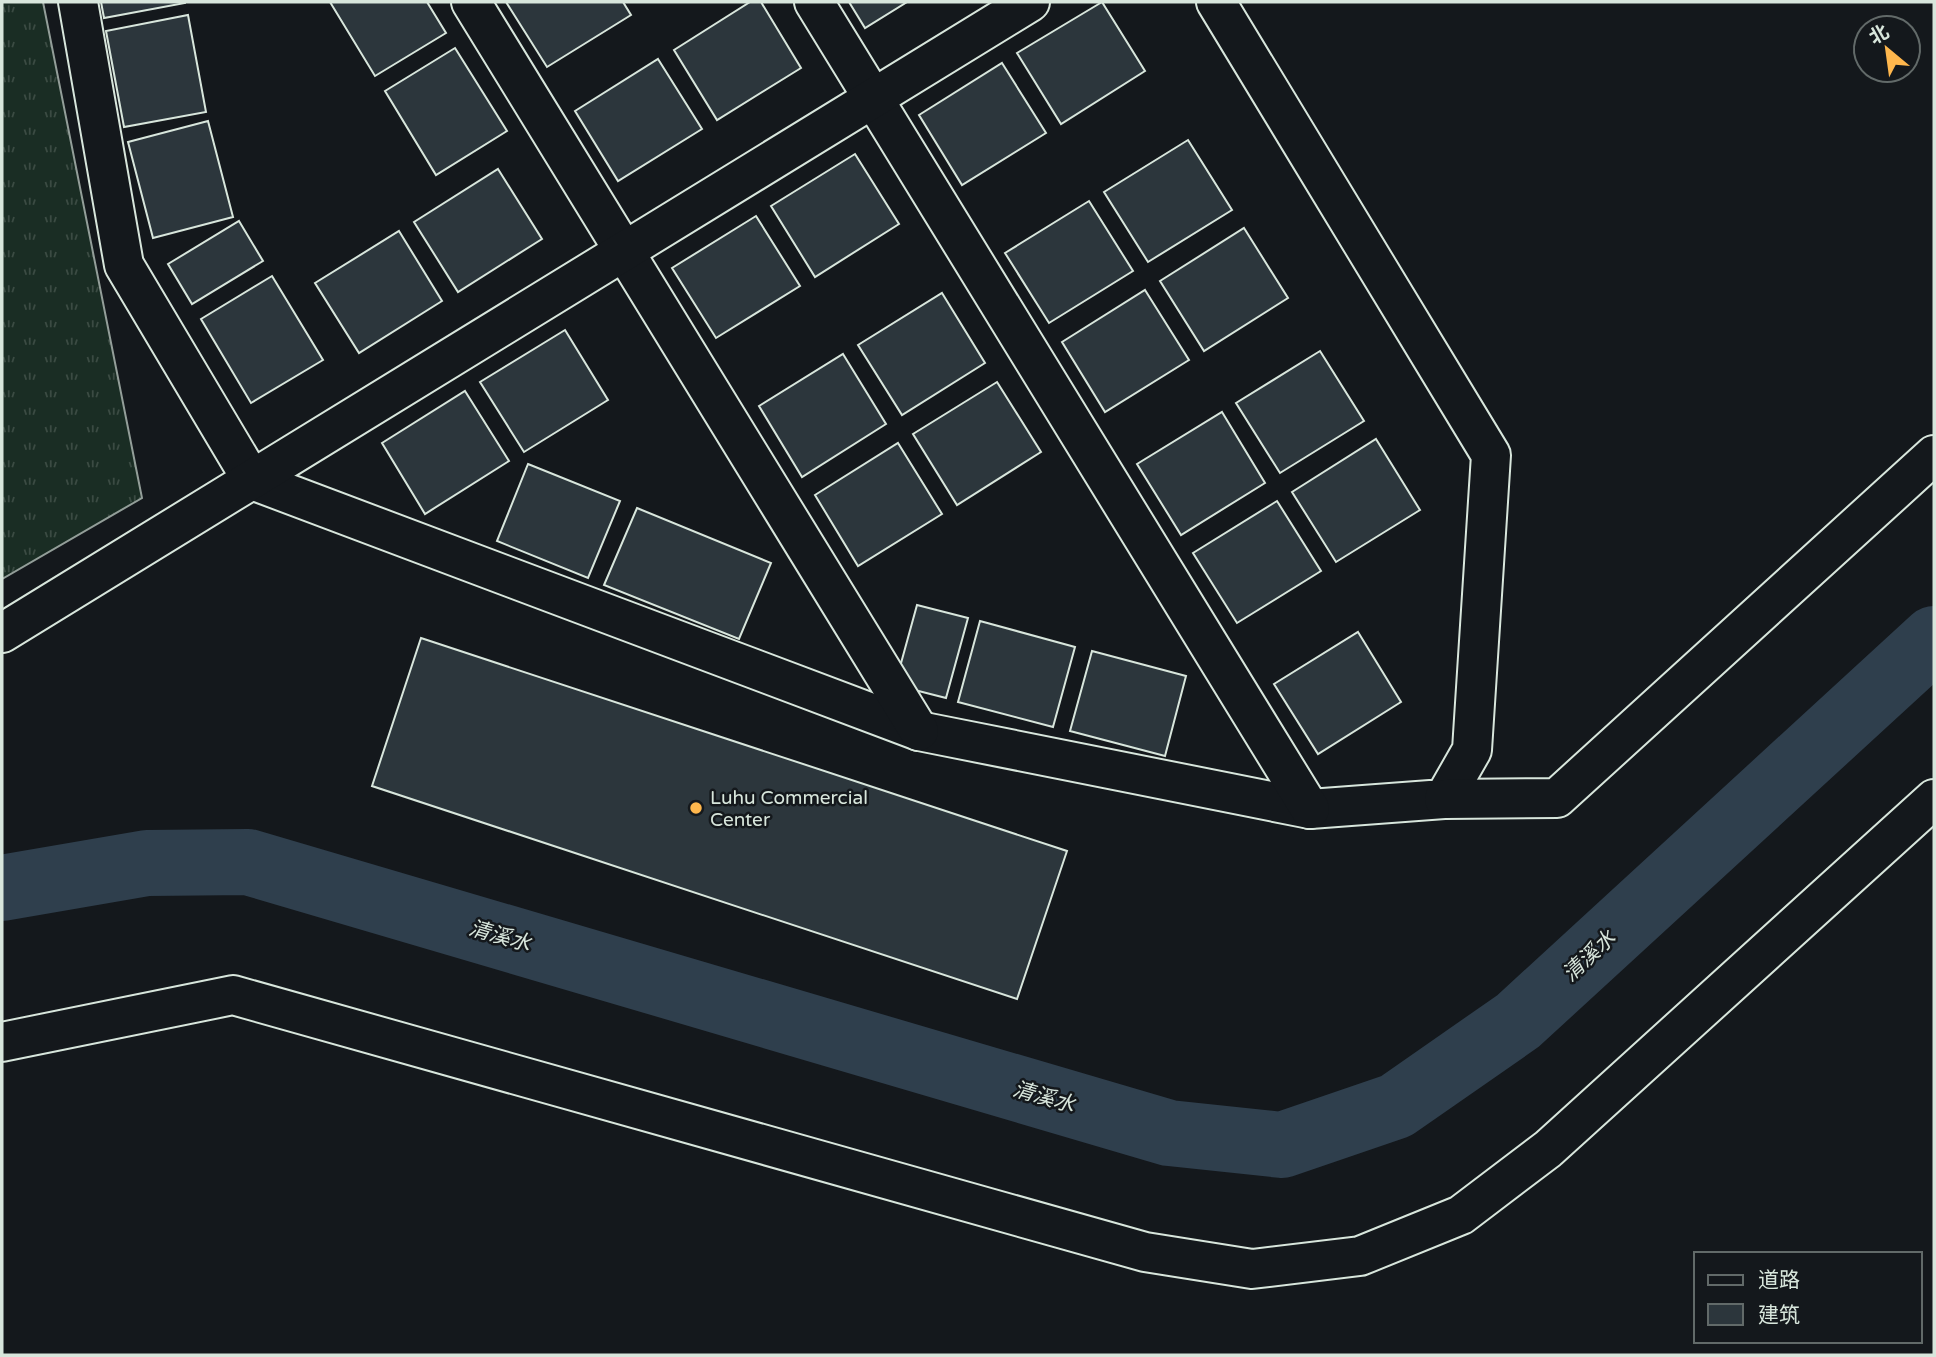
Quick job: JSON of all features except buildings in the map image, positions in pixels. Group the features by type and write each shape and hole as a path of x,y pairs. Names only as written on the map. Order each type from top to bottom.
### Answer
{"street":[{"path":"78,2 124,265 252,480 919,731 1310,809 1444,799 1557,798 1934,455"},
{"path":"471,2 919,731"},
{"path":"814,2 1310,809"},
{"path":"2,633 1030,2"},
{"path":"1216,2 1491,455 1472,750 1444,799"},
{"path":"2,1042 233,995 1144,1252 1252,1269 1360,1256 1461,1215 1548,1149 1934,799"}],"green space":[{"path":"2,2 43,2 142,498 2,579"}],"waterway":[{"name":"清溪水","path":"2,888 147,863 248,862 1169,1133 1282,1145 1396,1106 1518,1021 1934,639"}],"place":[{"name":"Luhu Commercial Center","path":"696,808"}]}
